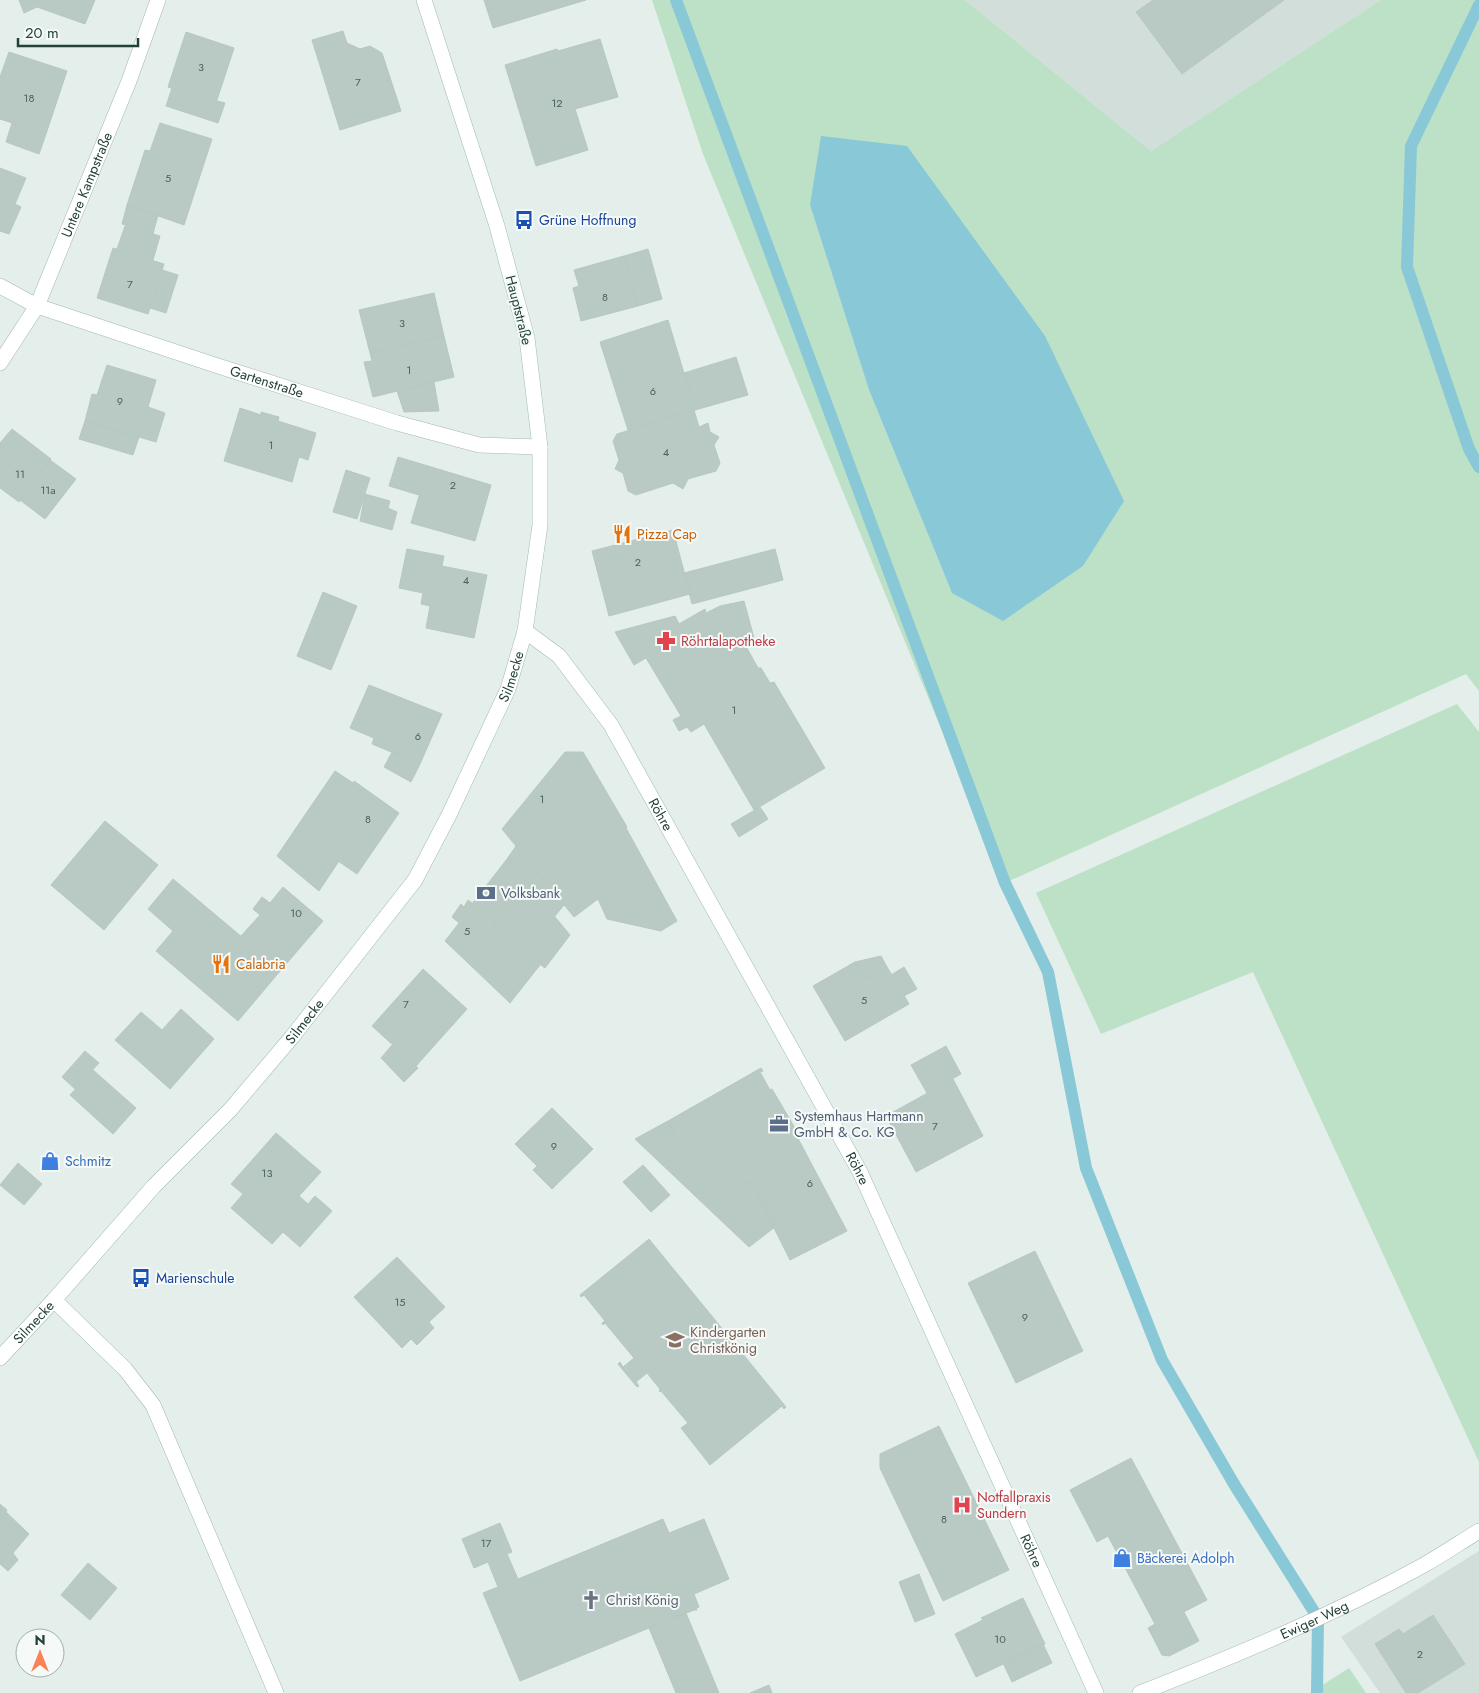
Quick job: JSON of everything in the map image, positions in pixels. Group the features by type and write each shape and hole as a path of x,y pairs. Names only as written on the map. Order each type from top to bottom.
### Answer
{"main road":[{"name":"Untere Kampstraße","path":"0,363 37,306 129,81 158,0"},
{"name":"Hauptstraße","path":"424,0 498,226 527,338 540,447 540,524 525,631"},
{"name":"Gartenstraße","path":"0,286 37,306 215,366 397,423 479,445 540,447"},
{"name":"Silmecke","path":"0,1358 54,1300 154,1186 236,1102 292,1037 415,880 449,815 508,689 525,631"},
{"name":"Röhre","path":"525,631 559,656 611,725 860,1172 1096,1693"},
{"path":"54,1300 125,1369 153,1405 276,1693"},
{"name":"Ewiger Weg","path":"1140,1693 1210,1666 1318,1618 1425,1564 1479,1531"}],"shaded area":[{"path":"965,0 1381,0 1151,151"},
{"path":"1479,1551 1479,1693 1380,1693 1341,1637"}],"green space":[{"path":"652,0 965,0 1151,151 1381,0 1479,0 1479,691 1466,674 1005,883 703,154","holes":["810,205 952,593 869,390"]},
{"path":"1457,704 1479,732 1479,1462 1253,972 1101,1034 1036,893"},
{"path":"1349,1668 1366,1693 1310,1693"}],"water":[{"path":"821,136 907,146 1045,336 1124,501 1083,566 1003,621 952,593 869,390 810,205"}],"building":[{"path":"19,0 95,0 85,24 37,7 24,13"},
{"path":"484,0 586,0 493,28"},
{"path":"1153,0 1284,0 1182,74 1136,12"},
{"path":"343,31 347,43 360,49 370,46 382,53 401,111 340,130 312,40"},
{"path":"186,32 234,48 216,103 168,87"},
{"path":"600,39 618,97 575,109 588,150 536,166 505,65 557,49 558,51"},
{"path":"9,52 67,71 46,134 0,119 0,77"},
{"path":"172,88 216,103 217,101 225,103 218,123 166,106"},
{"path":"12,123 46,134 39,154 6,142"},
{"path":"160,123 212,139 184,225 127,205 145,150 150,151"},
{"path":"0,168 26,178 15,204 21,207 9,234 0,231"},
{"path":"127,205 158,215 153,234 122,224"},
{"path":"125,226 160,236 153,260 117,249"},
{"path":"113,248 164,264 148,314 97,298"},
{"path":"648,249 662,299 638,306 624,256"},
{"path":"624,256 638,306 581,321 573,288 579,286 574,270"},
{"path":"162,270 178,275 166,313 150,308"},
{"path":"434,293 444,336 370,353 359,310"},
{"path":"668,320 695,410 628,430 600,342"},
{"path":"444,336 454,377 373,397 364,362 372,361 370,353"},
{"path":"736,357 748,395 695,410 684,373"},
{"path":"107,365 156,380 139,437 85,421 92,394 97,395"},
{"path":"434,382 439,411 404,412 397,391"},
{"path":"148,407 165,413 156,442 139,437"},
{"path":"240,408 261,415 261,412 279,417 278,421 316,433 308,460 299,457 292,482 224,461"},
{"path":"694,410 699,427 708,423 710,432 719,437 714,445 720,463 716,471 688,479 683,489 673,483 636,495 628,491 623,473 615,469 619,460 613,441 617,434"},
{"path":"85,421 139,437 133,455 79,439"},
{"path":"12,429 51,459 19,502 0,488 0,443"},
{"path":"398,457 428,466 419,495 389,486"},
{"path":"50,460 76,479 45,519 20,500"},
{"path":"428,466 491,485 475,541 411,523"},
{"path":"346,470 370,478 357,519 333,512"},
{"path":"365,494 390,501 388,508 397,512 392,530 360,521"},
{"path":"673,530 690,594 609,616 592,551"},
{"path":"407,549 444,556 442,566 487,575 474,638 426,628 430,606 421,604 423,593 399,588"},
{"path":"775,549 783,580 692,604 684,573"},
{"path":"323,592 357,606 331,670 297,656"},
{"path":"744,601 754,638 743,641 758,668 761,668 770,683 774,682 825,768 754,810 704,724 691,732 687,727 679,731 673,720 681,716 646,658 634,665 615,632 675,616 679,624 705,609 706,613 720,606"},
{"path":"369,685 442,714 420,764 372,744 374,738 350,728"},
{"path":"392,752 420,764 411,782 384,767"},
{"path":"565,752 583,752 627,827 677,921 661,931 607,919 598,899 574,917 502,829"},
{"path":"335,771 353,783 354,781 399,813 357,874 294,831"},
{"path":"760,807 768,819 739,837 731,824"},
{"path":"105,821 158,865 104,930 51,885"},
{"path":"294,831 339,861 319,891 277,856"},
{"path":"516,846 564,905 555,916 507,859"},
{"path":"507,859 570,935 545,968 493,929 497,923 472,904"},
{"path":"173,879 281,970 238,1021 156,951 173,931 148,909"},
{"path":"283,887 323,921 281,970 241,936 260,915 253,909 262,897 270,903"},
{"path":"468,900 497,923 493,929 540,965 510,1003 445,941 459,923 452,917 461,904 464,907"},
{"path":"881,956 887,967 865,979 855,962"},
{"path":"855,962 865,979 887,967 909,1004 845,1041 813,986"},
{"path":"904,967 917,989 904,996 891,975"},
{"path":"423,969 467,1009 416,1066 372,1026"},
{"path":"181,1009 214,1039 170,1089 115,1040 141,1012 162,1030"},
{"path":"392,1045 418,1068 404,1082 381,1058"},
{"path":"946,1046 961,1074 927,1093 911,1065"},
{"path":"85,1051 99,1063 75,1089 62,1077"},
{"path":"761,1068 763,1071 760,1072 795,1128 793,1129 847,1231 790,1260 750,1180 725,1194 681,1143 679,1144 668,1121"},
{"path":"93,1070 136,1108 113,1134 70,1095"},
{"path":"953,1079 983,1136 916,1172 886,1116"},
{"path":"552,1108 593,1149 552,1189 533,1170 537,1166 515,1144"},
{"path":"668,1121 679,1144 681,1143 725,1194 750,1180 775,1227 749,1247 635,1139"},
{"path":"276,1133 321,1172 299,1196 308,1204 315,1196 332,1211 300,1247 283,1232 272,1244 231,1208 243,1194 231,1184"},
{"path":"18,1163 42,1184 24,1205 0,1185"},
{"path":"643,1165 670,1195 651,1212 623,1182"},
{"name":"Kindergarten Christkönig","path":"649,1239 786,1407 784,1409 782,1406 710,1465 681,1428 688,1423 660,1392 660,1389 647,1373 636,1382 639,1386 637,1387 618,1364 620,1362 623,1367 634,1358 605,1323 603,1325 602,1323 605,1321 584,1295 581,1297 580,1295"},
{"path":"1035,1251 1083,1351 1016,1383 968,1283"},
{"path":"397,1257 445,1307 429,1322 434,1328 417,1345 411,1339 402,1348 354,1297"},
{"path":"939,1426 1009,1570 943,1601 880,1468 880,1454"},
{"path":"1131,1458 1207,1600 1156,1626 1108,1536 1097,1542 1070,1490"},
{"path":"0,1504 29,1534 13,1553 18,1560 8,1571 0,1564"},
{"name":"Christ König","path":"663,1519 669,1533 704,1519 729,1579 694,1594 699,1607 696,1608 697,1610 520,1681 483,1593 498,1587 488,1562 474,1568 462,1539 500,1523 512,1552 507,1554 518,1579"},
{"path":"88,1563 117,1588 90,1620 61,1595"},
{"path":"919,1574 935,1614 915,1622 899,1582"},
{"path":"1023,1598 1045,1644 976,1677 955,1634 983,1620 981,1618"},
{"path":"1184,1612 1199,1641 1169,1656 1162,1655 1148,1628"},
{"path":"686,1613 719,1693 676,1693 649,1628"},
{"path":"1433,1615 1465,1664 1418,1693 1406,1693 1375,1644 1399,1629 1403,1634"},
{"path":"1043,1644 1052,1663 1012,1682 1003,1663"},
{"path":"769,1685 772,1693 750,1693"}],"waterway":[{"path":"676,0 1005,883 1048,972 1086,1168 1162,1360 1234,1484 1318,1618 1317,1693"},
{"path":"1479,5 1411,146 1407,267 1469,449 1479,467"}],"place":[{"name":"Grüne Hoffnung","path":"524,220"},
{"name":"Pizza Cap","path":"622,534"},
{"name":"Röhrtalapotheke","path":"666,641"},
{"name":"Volksbank","path":"486,893"},
{"name":"Calabria","path":"221,964"},
{"name":"Systemhaus Hartmann GmbH & Co. KG","path":"779,1124"},
{"name":"Schmitz","path":"50,1161"},
{"name":"Marienschule","path":"141,1278"},
{"name":"Kindergarten Christkönig","path":"675,1340"},
{"name":"Notfallpraxis Sundern","path":"962,1505"},
{"name":"Bäckerei Adolph","path":"1122,1558"},
{"name":"Christ König","path":"591,1600"}]}
